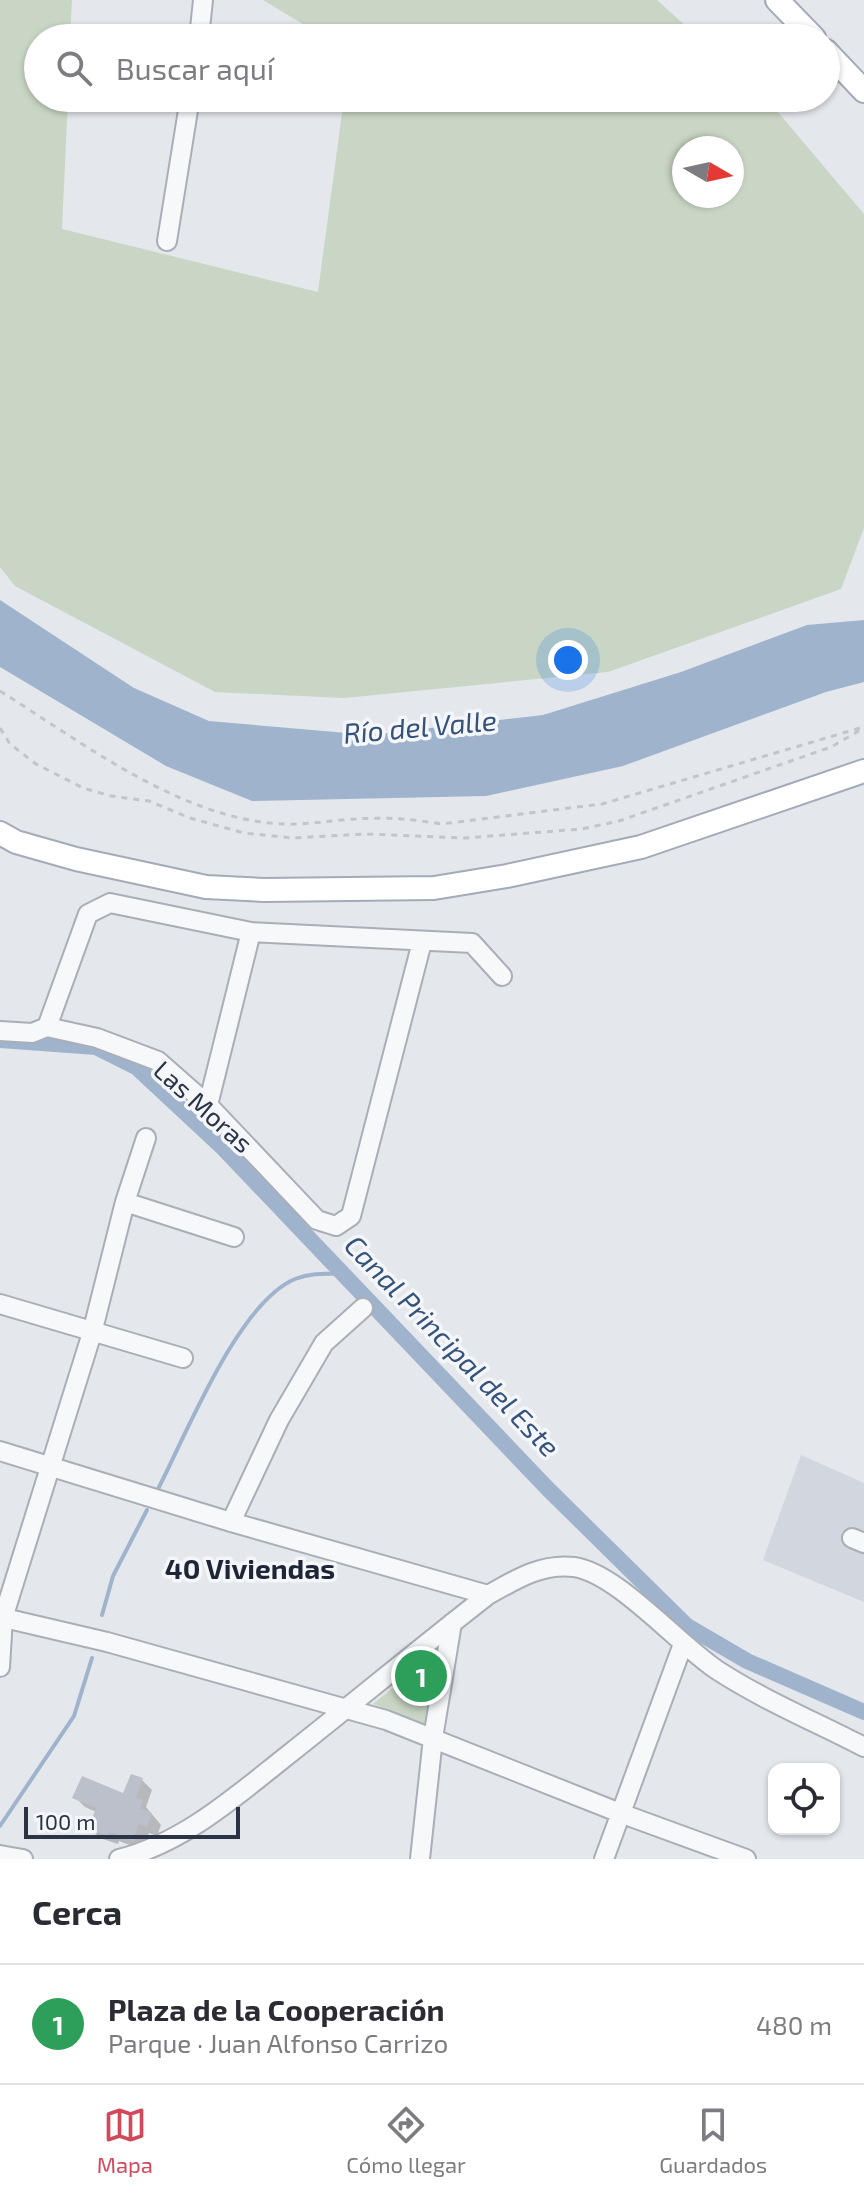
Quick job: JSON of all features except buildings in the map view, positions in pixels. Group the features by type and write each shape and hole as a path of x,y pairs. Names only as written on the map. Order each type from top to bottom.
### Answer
{"main road":[{"path":"777,0 800,24"},
{"path":"840,66 864,91"},
{"path":"0,833 16,842 76,859 206,887 264,890 434,888 507,876 641,847 864,771"}],"street":[{"path":"200,24 203,0"},
{"path":"167,241 188,112"},
{"path":"47,1027 88,914 110,903 251,932 472,943 502,976"},
{"path":"208,1105 251,932"},
{"name":"Las Moras","path":"0,1031 32,1033 47,1027 97,1038 158,1061 208,1105 317,1220 336,1226 351,1216 422,942"},
{"path":"0,1667 2,1617 92,1333 125,1202 146,1138"},
{"path":"125,1202 234,1237"},
{"path":"0,1304 183,1358"},
{"path":"231,1522 279,1420 324,1343 363,1308"},
{"path":"0,1451 231,1522 488,1595"},
{"path":"119,1859 160,1846 189,1828 242,1791 488,1595 529,1572 553,1567 573,1567 609,1581 719,1671 864,1747"},
{"path":"2,1617 107,1642 386,1720 620,1813 746,1859"},
{"path":"420,1859 433,1738 452,1623"},
{"path":"604,1859 683,1644"},
{"path":"0,1855 23,1859"}],"path":[{"path":"0,691 180,800 233,816 285,825 359,819 415,820 441,824 602,804 802,743 864,728"},
{"path":"0,728 10,744 36,764 83,788 111,796 149,801 190,818 244,833 293,838 364,834 465,838 582,829 619,821 831,747 864,728"}],"shaded area":[{"path":"801,1455 864,1483 864,1602 763,1560"}],"green space":[{"path":"0,0 72,0 71,24 24,24 24,112 67,112 62,229 318,292 342,112 778,112 864,214 864,528 841,589 608,672 344,698 215,692 15,586 0,567"},
{"path":"263,0 657,0 684,24 303,24"},
{"path":"440,1649 427,1725 373,1704"}],"water":[{"path":"0,600 134,688 209,721 370,735 543,715 681,672 807,625 864,620 864,682 826,692 623,766 486,796 252,801 166,766 0,667"}],"waterway":[{"name":"Canal Principal del Este","path":"0,1040 96,1047 136,1067 223,1148 548,1489 687,1626 747,1661 864,1712"},
{"path":"158,1489 216,1372 254,1314 274,1293 295,1279 313,1274 344,1274"},
{"path":"102,1615 113,1576 147,1510"},
{"path":"0,1826 74,1716 92,1658"}],"place":[{"name":"Plaza de la Cooperación","path":"421,1676"}],"district":[{"name":"40 Viviendas","path":"250,1569"}],"water label":[{"name":"Río del Valle","path":"420,727"}]}
